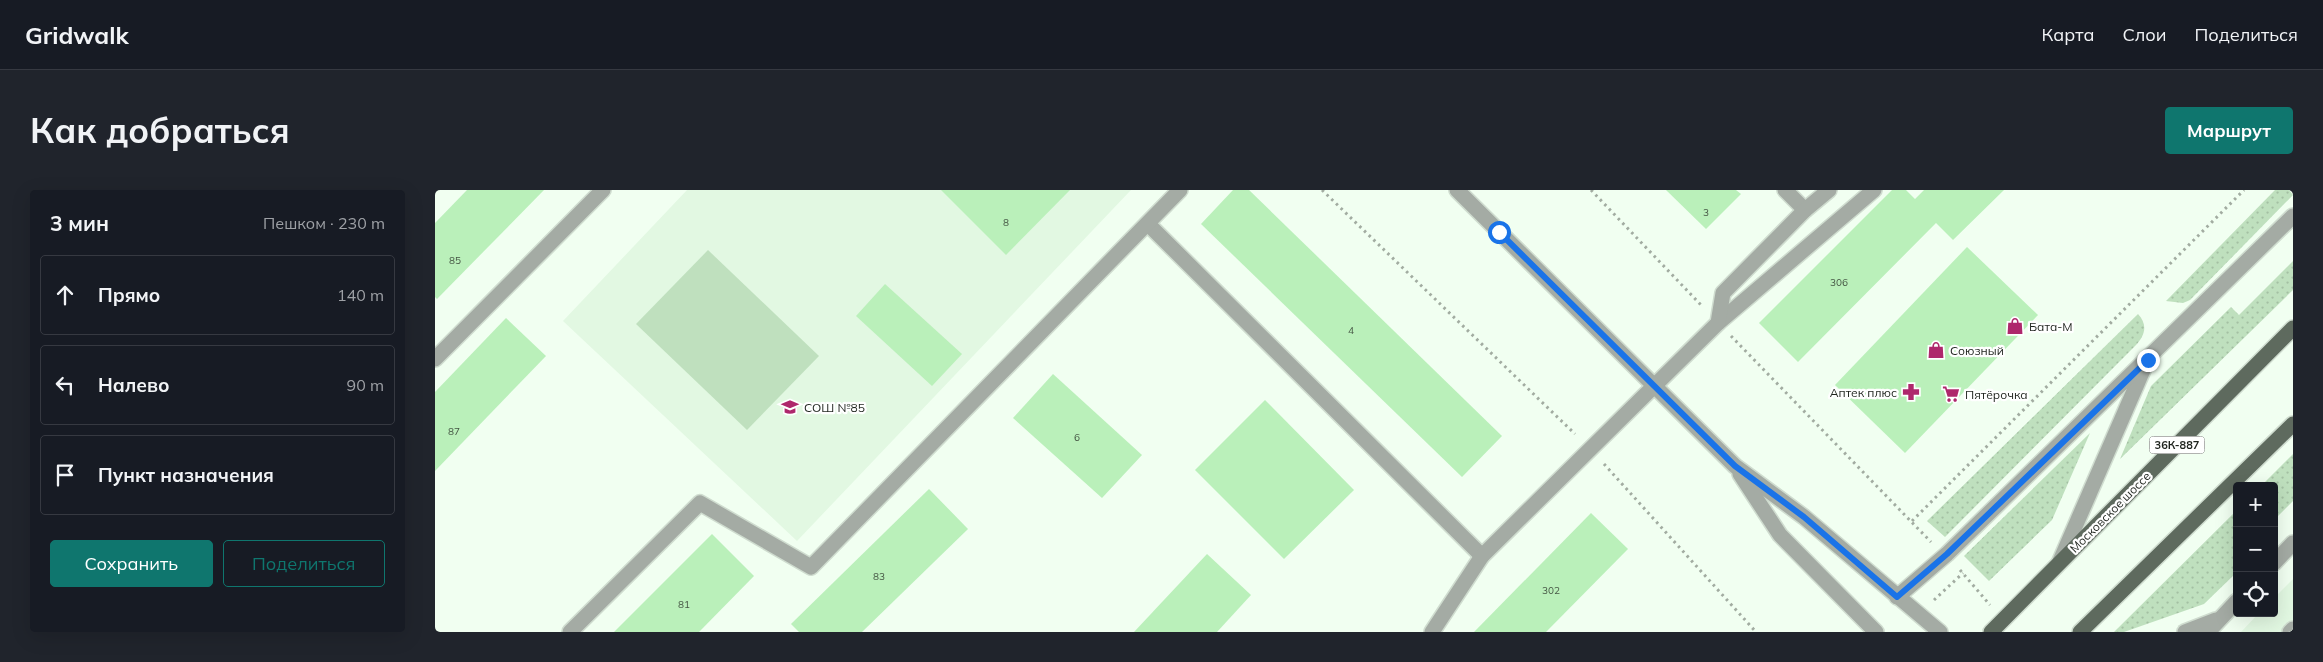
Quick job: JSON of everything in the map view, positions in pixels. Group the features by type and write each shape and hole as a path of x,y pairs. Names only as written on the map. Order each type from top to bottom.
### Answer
{"main road":[{"name":"Московское шоссе","path":"1991,632 2293,328"},
{"path":"2080,632 2293,424"}],"street":[{"path":"435,358 603,190"},
{"path":"570,632 700,503 811,567 1180,190"},
{"path":"1457,190 1653,387 1735,466 1804,517 1940,632"},
{"path":"1785,190 1805,210"},
{"path":"1718,323 1723,293 1805,210 1829,190"},
{"path":"1432,632 1482,556 1718,323 1874,190"},
{"path":"1897,597 1947,554 2148,360 2293,216"},
{"path":"1148,224 1482,556"},
{"path":"2061,561 2148,360"},
{"path":"1735,466 1780,535 1870,630"},
{"path":"2278,559 2293,544"},
{"path":"2208,632 2233,605"},
{"path":"2185,632 2220,618"},
{"path":"2290,632 2293,629"}],"path":[{"path":"1322,190 1591,449 1756,632"},
{"path":"1591,190 1934,544"},
{"path":"1912,521 2244,190"},
{"path":"1931,602 1963,573 1978,594"}],"shaded area":[{"name":"СОШ №85","path":"687,190 1131,190 797,541 563,321"},
{"path":"2275,190 2289,190 2293,195 2190,300 2183,303 2166,301"},
{"path":"708,250 819,356 747,430 636,324"},
{"path":"2293,261 2293,290 2120,459 2151,386 2231,307 2239,315"},
{"path":"2138,314 2143,322 2144,330 2142,337 2136,345 1945,537 1927,521"},
{"path":"2090,433 2052,520 1989,581 1964,556"},
{"path":"2293,454 2293,501 2278,516 2278,482 2265,482"},
{"path":"2233,514 2233,576 2204,604 2124,632 2114,632"},
{"path":"2293,579 2293,632 2241,632 2255,617 2278,617 2278,594"}],"building":[{"path":"467,190 544,190 437,299 435,297 435,223"},
{"path":"941,190 1070,190 1006,255"},
{"path":"1233,190 1249,190 1502,436 1462,477 1201,224"},
{"path":"1666,190 1736,190 1741,194 1706,229"},
{"path":"1892,190 1906,190 1915,199 1924,190 2004,190 1953,240 1936,223 1798,362 1759,323"},
{"name":"Союзный","path":"1967,247 2038,315 1905,453 1835,385"},
{"path":"885,284 962,354 932,386 856,316"},
{"path":"506,318 546,356 435,471 435,392"},
{"path":"1053,374 1142,455 1102,498 1013,418"},
{"path":"1265,400 1354,490 1284,559 1195,470"},
{"path":"929,489 968,529 862,632 799,632 791,624"},
{"path":"1591,513 1628,549 1546,632 1474,632"},
{"path":"712,534 754,576 699,632 614,632"},
{"path":"1207,554 1251,595 1217,632 1134,632"}],"place":[{"name":"Бата-М","path":"2015,326"},
{"name":"Союзный","path":"1936,350"},
{"name":"Аптек плюс","path":"1911,392"},
{"name":"Пятёрочка","path":"1951,394"},
{"name":"СОШ №85","path":"790,407"}],"route":[{"path":"1499,232 1653,387 1735,466 1804,517 1897,597 1947,554 2148,360"}]}
